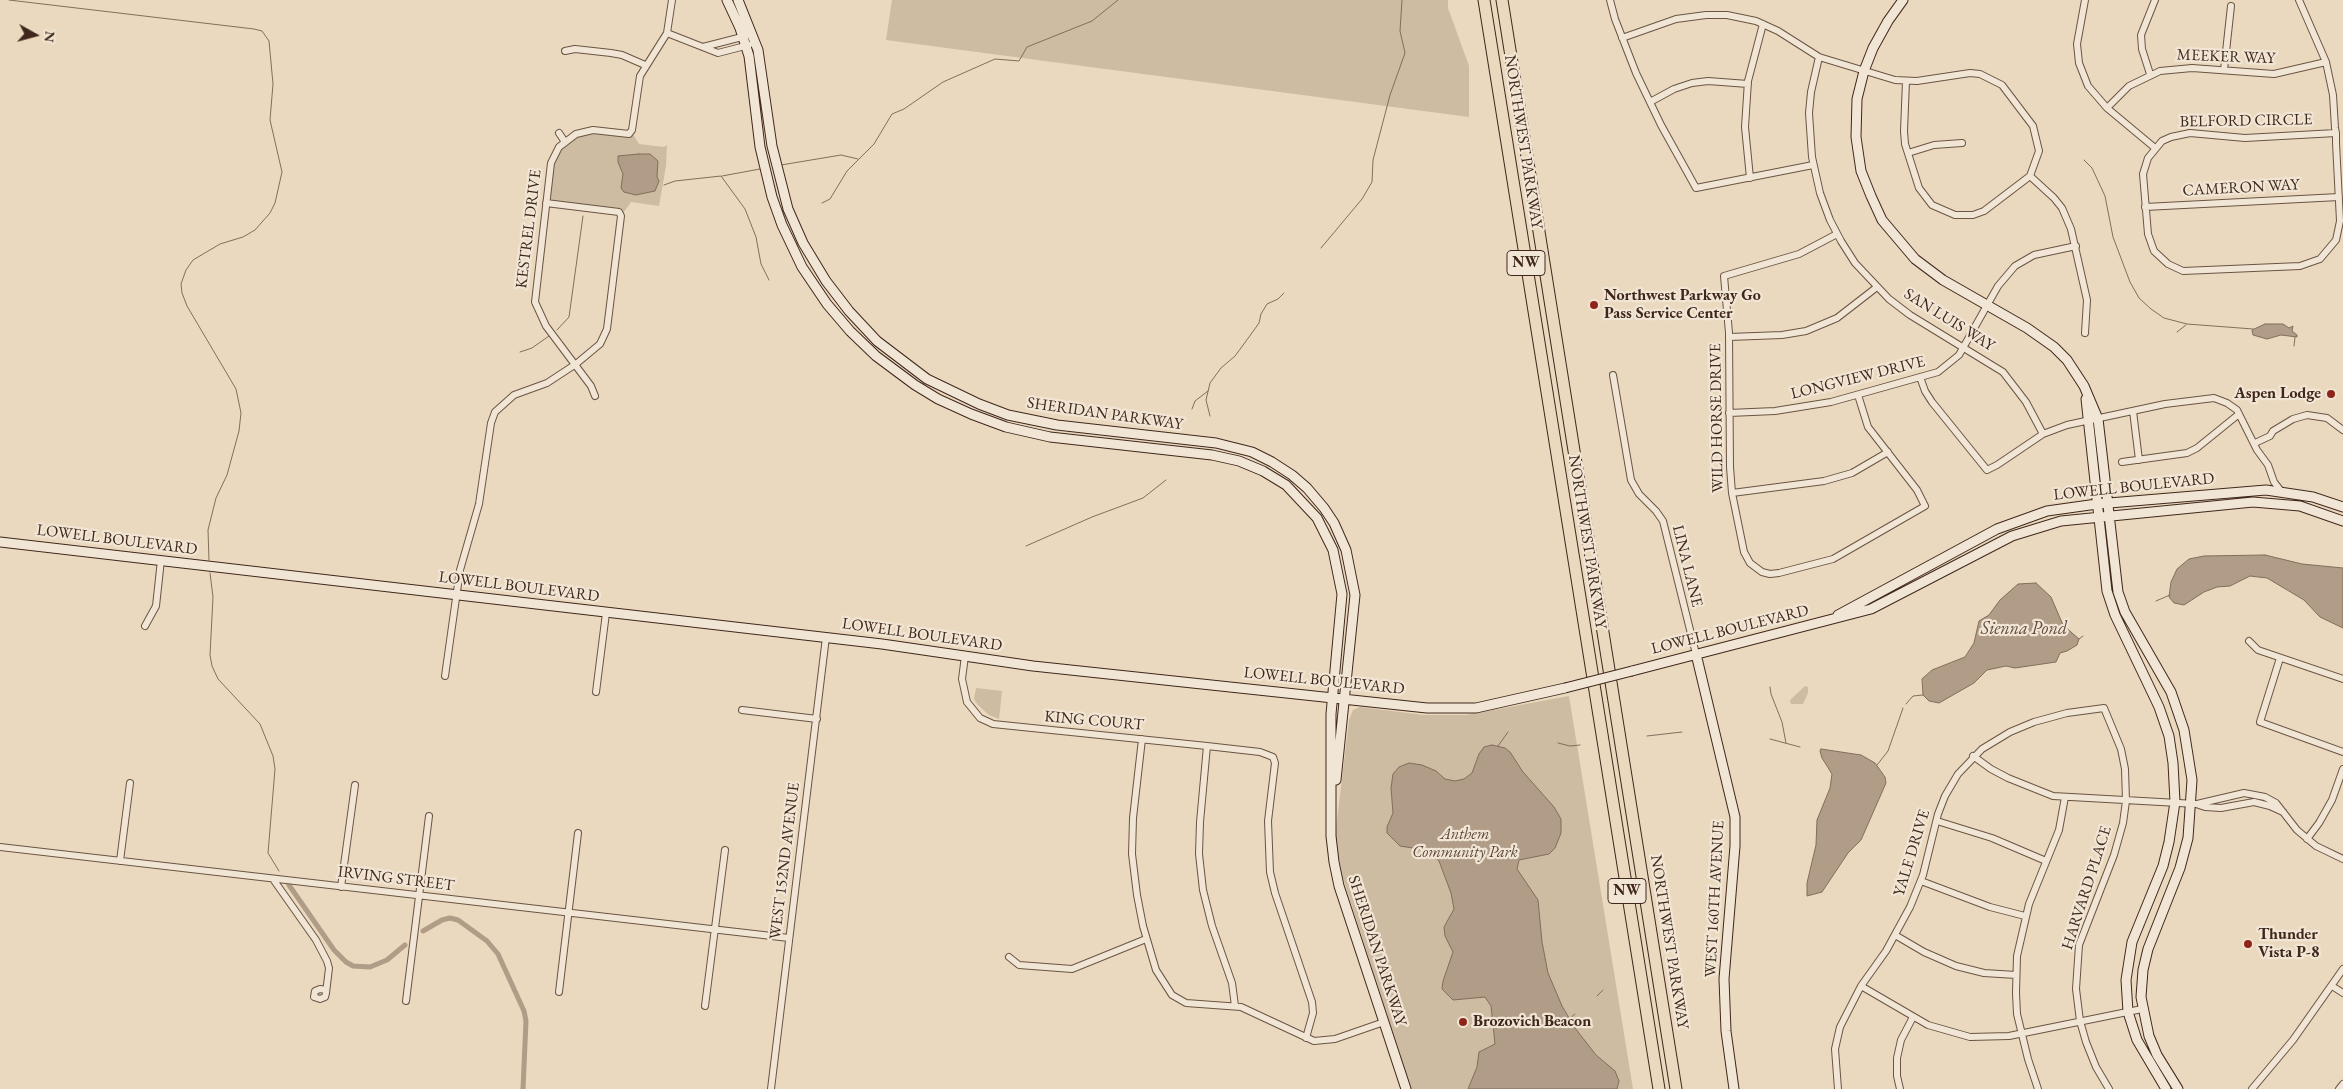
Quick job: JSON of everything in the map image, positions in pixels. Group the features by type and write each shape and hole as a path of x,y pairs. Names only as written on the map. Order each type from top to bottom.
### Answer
{"highway":[{"name":"NORTHWEST PARKWAY","path":"1484,0 1659,1089"},
{"name":"NORTHWEST PARKWAY","path":"1502,0 1676,1089"}],"main road":[{"name":"SHERIDAN PARKWAY","path":"727,0 745,42 751,66 760,146 772,197 797,258 827,304 850,331 876,356 930,394 979,418 1041,435 1212,455 1239,460 1263,471 1293,492 1311,511 1326,534 1336,559 1340,576 1342,612 1332,697 1332,849 1336,876 1406,1089"},
{"name":"SHERIDAN PARKWAY","path":"738,0 756,43 764,82 772,146 782,191 795,225 811,257 849,312 899,359 951,392 979,404 1030,420 1234,447 1272,462 1299,480 1318,500 1334,523 1343,542 1351,569 1354,610 1332,820"},
{"path":"1904,0 1888,21 1864,71 1857,99 1856,137 1861,171 1882,220 1902,246 1929,270 2054,347 2067,360 2084,386 2093,420 2110,515 2118,592 2125,612 2163,675 2178,708 2191,765 2195,804 2180,868 2145,958 2141,981 2142,1009 2152,1046 2178,1089"},
{"path":"2093,420 2099,516 2105,576 2110,602 2165,721 2174,763 2175,802 2166,853 2128,958 2126,986 2128,1012 2137,1040 2166,1089"},
{"name":"LOWELL BOULEVARD","path":"1832,620 2016,521 2056,509 2210,493 2266,490 2313,497 2343,507"},
{"name":"LOWELL BOULEVARD","path":"0,542 826,637 1132,677 1428,708 1469,709 1502,704 1832,620 1882,605 2020,533 2061,521 2239,503 2268,502 2300,506 2343,521"},
{"name":"WEST 160TH AVENUE","path":"1696,654 1732,798 1736,822 1724,979 1726,1031 1734,1089"}],"street":[{"path":"672,0 667,33 704,47 745,42 756,43"},
{"path":"1610,0 1622,38 1650,102 1696,188 1813,165"},
{"path":"2085,0 2077,35 2079,63 2088,86 2107,108 2154,148"},
{"path":"2150,74 2142,50 2141,34 2155,0"},
{"name":"BELFORD CIRCLE","path":"2300,0 2326,62 2333,95 2336,133 2339,197 2336,240 2326,254 2312,263 2300,266 2195,272 2174,268 2154,251 2148,234 2144,174 2148,158 2154,148 2171,137 2190,133 2244,138 2336,133"},
{"path":"2224,70 2231,6"},
{"path":"1622,38 1676,19 1706,15 1727,15 1763,24 1820,57 1890,79 1906,81 1970,73 1980,74 1996,80 2002,85 2033,126 2039,151 2030,176 1984,211 1973,215 1955,215 1932,205 1923,195 1908,153 1904,131 1906,81"},
{"path":"1750,178 1745,127 1748,84 1763,24"},
{"name":"KESTREL DRIVE","path":"595,396 592,386 546,326 536,302 550,163 565,142 576,134 593,130 629,134 632,130 636,90 645,65 667,33"},
{"path":"745,42 753,33"},
{"path":"565,51 575,49 611,52 645,65"},
{"name":"SAN LUIS WAY","path":"1820,57 1811,92 1809,113 1813,165 1820,193 1837,234 1855,263 1878,287 1910,315 2004,372 2014,383 2043,434"},
{"name":"MEEKER WAY","path":"2107,108 2129,86 2150,74 2180,68 2274,74 2326,62"},
{"path":"1650,102 1692,82 1708,81 1748,84"},
{"path":"559,133 565,142"},
{"path":"1908,153 1934,145 1962,143"},
{"path":"2030,176 2046,189 2062,208 2071,229 2087,300 2085,332"},
{"name":"CAMERON WAY","path":"2145,207 2339,197"},
{"path":"446,676 462,556 479,504 491,423 495,412 514,395 546,383 576,364 600,344 607,329 621,216 619,212 546,203"},
{"name":"WILD HORSE DRIVE","path":"1837,234 1799,254 1724,276 1729,337 1732,493 1744,552 1750,562 1762,572 1770,574 1812,565 1843,554 1925,506 1917,490 1868,426 1858,395"},
{"name":"LONGVIEW DRIVE","path":"1729,413 1774,411 1806,407 1858,395 1938,372 1955,359 2000,283 2015,266 2034,255 2076,246"},
{"path":"1729,337 1782,335 1806,331 1837,318 1878,287"},
{"name":"LINA LANE","path":"1613,375 1631,480 1639,494 1662,521 1696,654"},
{"path":"1920,378 1932,402 1987,470 1997,466 2043,434 2067,424 2182,402 2214,398 2227,403 2239,414 2254,444 2268,465 2271,476 2281,491"},
{"path":"2133,411 2139,460"},
{"path":"2122,462 2187,453 2199,447 2239,414"},
{"path":"2254,444 2270,436 2274,431 2293,419 2306,415 2327,418 2343,430"},
{"path":"1732,493 1824,481 1852,473 1888,452"},
{"path":"2266,490 2271,476"},
{"path":"145,626 156,606 161,560"},
{"path":"596,692 606,612"},
{"name":"WEST 152ND AVENUE","path":"771,1089 826,637"},
{"path":"2249,641 2258,650 2343,679"},
{"name":"KING COURT","path":"965,656 962,678 966,702 980,718 1004,727 1207,746 1260,752 1273,757 1268,821 1270,872 1275,893 1312,1002 1313,1014 1306,1038"},
{"path":"2280,658 2260,722 2343,752"},
{"name":"YALE DRIVE","path":"1838,1089 1835,1070 1837,1038 1848,1008 1895,935 1921,881 1945,796 1958,774 1973,756 1996,739 2032,723 2067,714 2104,708"},
{"name":"HARVARD PLACE","path":"2104,708 2121,749 2125,769 2126,801 2123,823 2114,855 2079,945 2076,976 2080,1021 2096,1068 2109,1089"},
{"path":"742,710 817,719"},
{"path":"1142,739 1133,818 1132,854 1137,894 1146,938 1156,970 1172,995 1186,1002 1235,1006 1256,1012 1306,1038 1325,1041 1384,1022"},
{"path":"1207,746 1199,854 1203,890 1212,926 1232,983 1235,1006"},
{"path":"1973,756 1992,770 2034,790 2053,796 2175,802 2221,808 2254,802 2270,806 2282,812 2306,839 2343,859"},
{"path":"2306,839 2320,822 2340,786 2343,769"},
{"path":"120,861 130,783"},
{"path":"341,887 355,785"},
{"path":"2038,1089 2021,1033 2017,1011 2016,976 2020,939 2025,916 2059,830 2065,797"},
{"path":"406,1001 429,816"},
{"path":"1937,822 1992,838 2046,861"},
{"path":"559,992 578,833"},
{"name":"IRVING STREET","path":"0,848 789,938"},
{"path":"706,1006 725,850"},
{"path":"273,879 316,940 328,961 326,990"},
{"path":"1921,881 1990,907 2025,916"},
{"path":"1895,935 1924,952 1956,966 1990,974 2016,976"},
{"path":"1008,957 1019,965 1072,969 1146,938"},
{"path":"2252,1089 2293,1040 2343,969"},
{"path":"1861,986 1913,1017 1936,1028 1969,1037 1995,1037 2021,1033 2142,1009"},
{"path":"2332,986 2343,993"},
{"path":"1900,1089 1897,1076 1897,1058 1901,1040 1913,1017"},
{"path":"2339,1089 2343,1084"}],"green space":[{"path":"892,0 1448,0 1448,8 1469,66 1469,117 886,40"},
{"path":"631,131 639,144 664,147 667,145 666,166 659,206 631,202 621,216 619,212 546,203 555,155 576,134"},
{"path":"1805,686 1808,687 1808,693 1803,704 1791,704 1790,700"},
{"path":"976,688 1002,691 999,719 989,715 978,705 974,699"},
{"name":"Anthem Community Park","path":"1569,696 1633,1089 1411,1089 1337,860 1335,837 1349,720 1353,710 1360,707 1424,715 1466,715"}],"water":[{"path":"650,154 658,161 657,177 659,181 655,191 636,195 624,192 621,188 623,174 618,162 618,156"},
{"path":"2265,324 2283,324 2289,328 2293,326 2292,331 2297,337 2281,335 2267,339 2253,335 2252,330"},
{"path":"2265,555 2302,564 2343,568 2343,628 2320,617 2304,600 2267,578 2250,576 2230,586 2217,587 2204,592 2184,605 2174,603 2169,597 2171,582 2177,569 2189,559 2204,556"},
{"name":"Sienna Pond","path":"2036,583 2051,597 2063,625 2079,639 2077,645 2060,653 2056,662 2015,668 2006,666 1987,670 1974,683 1939,703 1929,701 1923,695 1922,679 1932,670 1965,657 1974,643 1979,621 1989,615 2000,600 2018,584"},
{"path":"1492,745 1505,748 1510,752 1523,772 1554,807 1561,819 1561,833 1555,848 1549,854 1519,860 1517,869 1538,900 1542,942 1548,973 1562,1006 1575,1028 1596,1055 1615,1071 1619,1081 1617,1089 1468,1089 1477,1067 1479,1052 1495,1044 1491,1006 1485,997 1453,1000 1442,989 1453,952 1445,936 1444,927 1454,909 1451,893 1439,861 1431,854 1419,849 1400,846 1387,833 1387,827 1393,813 1391,788 1393,774 1399,767 1409,763 1422,765 1436,771 1445,779 1455,781 1464,779 1472,773 1479,754 1484,747"},
{"path":"1821,749 1861,755 1875,763 1885,777 1886,783 1861,840 1848,853 1822,892 1807,896 1807,883 1816,845 1817,820 1830,788 1832,774 1822,758"}],"waterway":[{"path":"9,0 254,29 262,31 269,41 273,84 270,120 282,172 275,203 270,213 255,230 243,237 220,244 193,260 186,270 181,284 187,306 236,389 241,413 239,431 227,475 216,498 208,530 209,560"},
{"path":"822,203 830,199 847,171 874,144 892,114 904,109 943,82 995,59 1019,61 1027,47 1092,21 1118,0"},
{"path":"1321,248 1362,199 1372,182 1373,160 1390,95 1405,53 1400,31 1402,0"},
{"path":"781,165 841,155 858,159"},
{"path":"2084,160 2092,168 2105,196 2113,237 2130,282 2139,298 2164,318 2187,324 2253,329"},
{"path":"722,176 760,169"},
{"path":"664,185 675,181 721,176 745,209 756,237 761,264 769,280"},
{"path":"557,330 569,317 583,216"},
{"path":"1210,416 1206,400 1210,383 1221,368 1235,356 1249,337 1259,323 1261,314 1267,304 1278,299 1284,293"},
{"path":"2177,332 2186,325"},
{"path":"520,352 532,348 549,336"},
{"path":"2294,346 2295,337"},
{"path":"1192,409 1195,401 1208,391"},
{"path":"1026,546 1092,517 1143,498 1166,480"},
{"path":"210,573 213,597 210,655 212,666 218,679 260,724 273,756 275,769 268,853 279,871"},
{"path":"2156,601 2170,595"},
{"path":"2079,639 2083,636"},
{"path":"1770,687 1782,722 1786,743"},
{"path":"1906,704 1913,696 1923,695"},
{"path":"1877,765 1888,751 1903,708"},
{"path":"1498,746 1508,732"},
{"path":"1647,736 1682,732"},
{"path":"1770,739 1800,747"},
{"path":"1558,743 1570,746 1580,745"},
{"path":"289,885 334,950 353,966 370,967 387,960 405,945"},
{"path":"423,931 442,920 450,918 458,920 487,941 498,954 524,1011 526,1021 523,1089"},
{"path":"1597,996 1603,990"},
{"path":"1569,1019 1575,1014"}],"place":[{"name":"Northwest Parkway Go Pass Service Center","path":"1594,305"},
{"name":"Aspen Lodge","path":"2331,394"},
{"name":"Thunder Vista P-8","path":"2248,944"},
{"name":"Brozovich Beacon","path":"1463,1022"}]}
